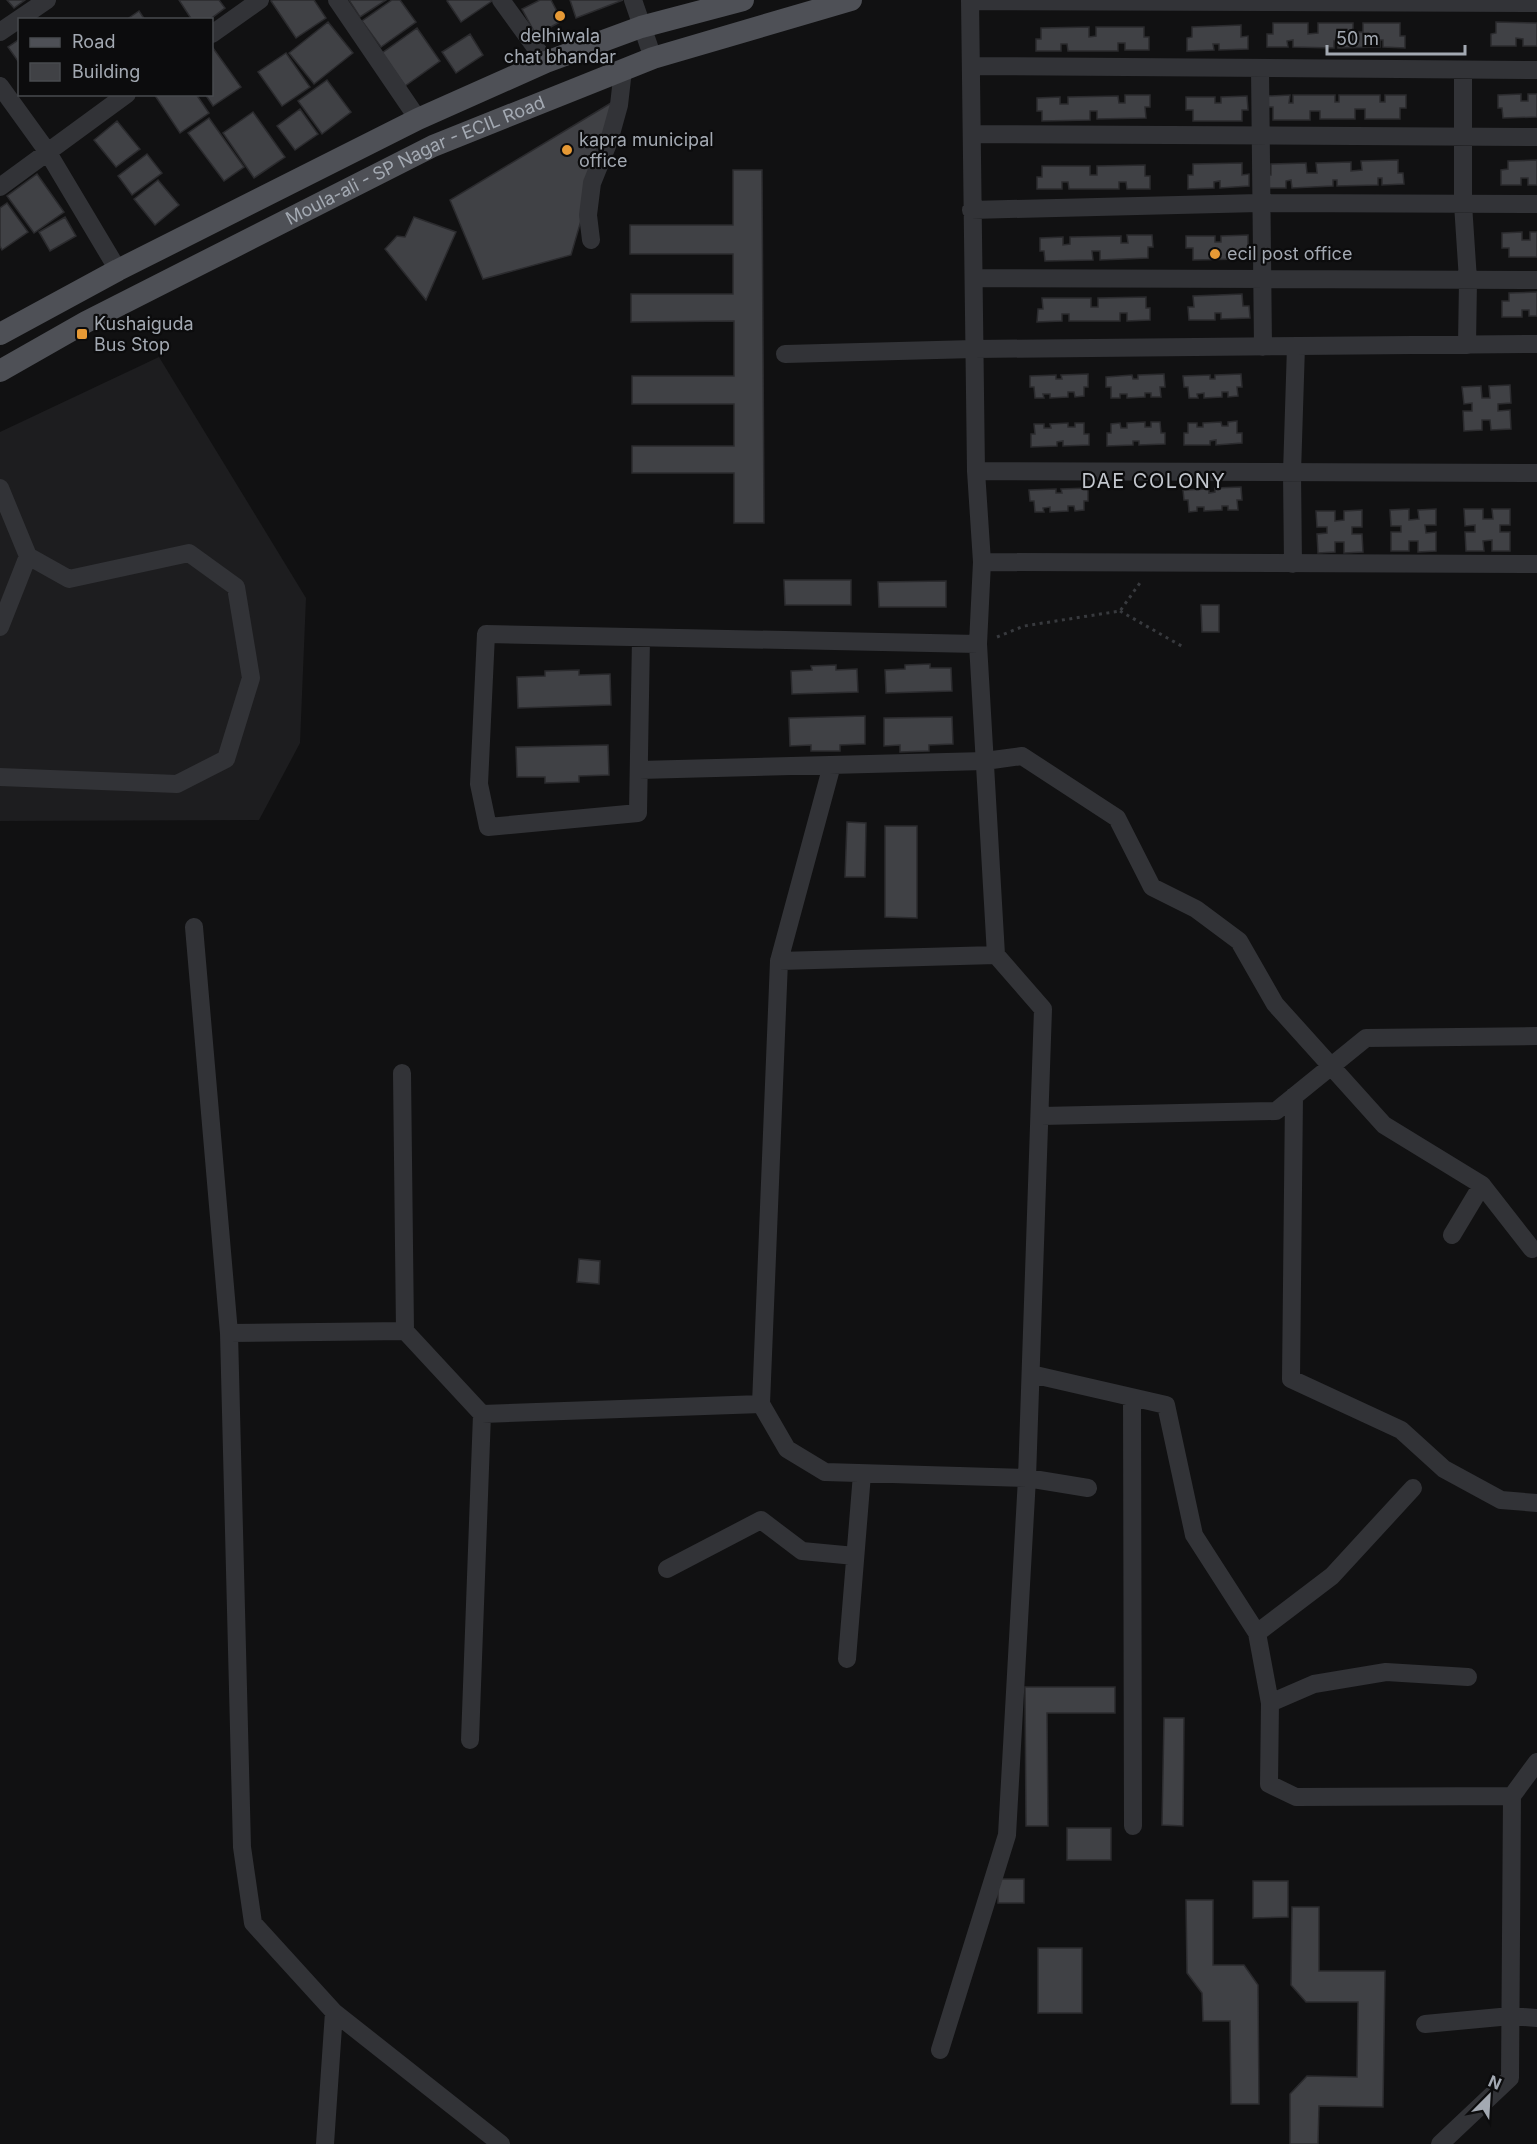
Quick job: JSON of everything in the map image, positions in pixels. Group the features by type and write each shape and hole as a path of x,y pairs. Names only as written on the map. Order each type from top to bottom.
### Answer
{"main road":[{"name":"Moula-ali - SP Nagar - ECIL Road","path":"0,334 118,270 418,119 546,62 641,27 743,0"},
{"name":"Moula-ali - SP Nagar - ECIL Road","path":"0,371 86,322 433,146 653,58 851,0"}],"street":[{"path":"21,18 47,0"},
{"path":"213,33 260,0"},
{"path":"337,0 418,119"},
{"path":"501,0 546,62"},
{"path":"633,0 653,58"},
{"path":"940,2050 1007,1835 1027,1478 1043,1009 996,955 978,644 982,562 976,471 974,349 976,278 971,210 974,134 970,1 1537,3"},
{"path":"0,32 18,20"},
{"path":"973,66 1537,70"},
{"path":"1260,69 1262,136 1259,203 1264,279 1263,347"},
{"path":"591,240 588,215 592,183 609,141 619,105 623,70"},
{"path":"1463,70 1465,136 1463,204 1468,280 1467,345"},
{"path":"0,86 46,151 118,270"},
{"path":"0,187 46,151 124,96"},
{"path":"974,134 1537,136"},
{"path":"971,210 1259,203 1537,204"},
{"path":"976,278 1537,280"},
{"path":"785,354 974,349 1537,344"},
{"path":"1293,564 1292,473 1296,346"},
{"path":"976,471 1537,473"},
{"path":"0,488 28,556 69,579 189,553 236,586 251,678 226,759 177,784 0,777"},
{"path":"0,627 28,556"},
{"path":"982,562 1537,564"},
{"path":"641,638 638,813 488,827 479,784 486,634 978,644"},
{"path":"639,770 985,761 1022,756 1117,818 1152,887 1196,909 1239,941 1275,1004 1384,1125 1482,1185 1532,1249"},
{"path":"832,765 779,961 761,1404 787,1449 825,1472 1027,1478 1088,1488"},
{"path":"194,927 230,1334 242,1847 253,1923 334,2012 501,2144"},
{"path":"779,961 996,955"},
{"path":"1041,1116 1276,1111 1366,1038 1537,1036"},
{"path":"402,1073 405,1330 482,1414 470,1740"},
{"path":"1294,1096 1291,1379 1401,1430 1444,1469 1501,1500 1537,1503"},
{"path":"1452,1235 1482,1185"},
{"path":"230,1334 405,1330"},
{"path":"1031,1374 1166,1405 1194,1535 1257,1633 1270,1703 1269,1784 1296,1797 1512,1796"},
{"path":"1132,1399 1133,1826"},
{"path":"482,1414 761,1404"},
{"path":"847,1659 862,1474"},
{"path":"1257,1633 1332,1576 1413,1488"},
{"path":"668,1569 761,1520 802,1551 855,1556"},
{"path":"1270,1703 1314,1684 1386,1672 1468,1677"},
{"path":"1440,2144 1510,2078 1512,1796 1537,1762"},
{"path":"325,2144 334,2012"},
{"path":"1425,2024 1511,2016 1537,2018"}],"path":[{"path":"1120,611 1153,564"},
{"path":"978,644 1024,626 1120,611 1185,648"}],"shaded area":[{"path":"159,357 306,598 300,743 259,820 0,821 0,432"}],"building":[{"path":"7,0 25,0 14,8"},
{"path":"179,0 219,0 225,8 212,18 191,18"},
{"path":"314,0 326,18 296,38 271,1"},
{"path":"349,0 386,0 360,17"},
{"path":"392,0 400,0 416,22 381,47 362,21"},
{"path":"540,0 551,0 562,21 536,35 522,9"},
{"path":"570,0 623,0 576,18"},
{"path":"447,1 492,1 461,22"},
{"path":"139,11 144,18 129,18"},
{"path":"328,22 353,53 314,84 289,53"},
{"path":"1496,22 1537,23 1537,46 1523,46 1523,39 1516,38 1516,46 1491,46 1491,34 1496,33"},
{"path":"1273,23 1308,23 1308,34 1318,33 1318,23 1353,23 1353,32 1363,32 1363,23 1400,23 1400,36 1405,36 1405,48 1383,47 1383,40 1380,40 1380,47 1338,48 1338,41 1334,41 1334,48 1293,47 1293,40 1287,41 1288,47 1267,47 1267,34 1273,34"},
{"path":"1241,25 1241,37 1248,36 1248,49 1219,50 1219,44 1213,44 1214,50 1187,51 1187,38 1192,37 1192,27"},
{"path":"1089,27 1089,37 1096,36 1096,27 1144,27 1144,37 1149,37 1149,50 1125,50 1125,43 1118,43 1118,51 1068,51 1067,44 1061,44 1061,51 1036,51 1036,39 1041,39 1041,28"},
{"path":"417,28 440,61 405,86 382,53"},
{"path":"470,34 483,55 456,73 442,52"},
{"path":"18,40 18,61 8,47"},
{"path":"213,48 241,87 213,106 206,96 213,96"},
{"path":"286,53 310,87 282,106 258,72"},
{"path":"327,80 351,112 322,134 298,101"},
{"path":"1521,94 1521,101 1528,101 1528,94 1537,94 1537,117 1503,118 1502,108 1498,108 1498,95"},
{"path":"1125,95 1150,95 1150,107 1145,107 1146,118 1097,119 1097,111 1090,111 1090,120 1042,121 1042,111 1037,111 1037,98 1060,97 1060,104 1068,104 1068,97 1118,96 1119,103 1125,103"},
{"path":"1290,95 1289,103 1293,103 1293,95 1335,95 1335,102 1339,102 1339,95 1380,95 1380,102 1385,102 1385,95 1406,95 1406,108 1400,108 1400,119 1365,119 1365,109 1355,109 1355,119 1320,119 1320,111 1310,111 1310,120 1273,120 1273,107 1268,107 1268,96"},
{"path":"155,96 197,96 209,113 180,133"},
{"path":"1247,96 1248,110 1242,110 1242,121 1193,121 1193,110 1186,110 1186,97 1215,97 1215,103 1221,103 1221,97"},
{"name":"kapra municipal office","path":"616,100 571,255 483,279 450,200"},
{"path":"300,109 318,134 295,150 277,126"},
{"path":"253,112 285,157 254,178 223,133"},
{"path":"209,118 244,167 224,181 188,133"},
{"path":"117,121 140,149 116,167 94,140"},
{"path":"147,154 162,173 132,195 118,176"},
{"path":"1398,160 1398,173 1403,173 1404,184 1382,185 1382,178 1378,178 1378,185 1337,186 1337,180 1333,180 1333,186 1292,188 1291,180 1286,181 1286,188 1265,188 1265,175 1271,175 1271,164 1306,163 1307,173 1317,173 1316,163 1351,162 1351,171 1362,170 1361,161"},
{"path":"1537,160 1537,185 1528,185 1528,178 1521,178 1521,185 1501,185 1501,170 1508,169 1508,161"},
{"path":"1242,163 1242,175 1249,174 1249,186 1220,188 1220,181 1214,182 1214,188 1188,189 1188,175 1193,175 1193,164"},
{"path":"1145,165 1145,176 1150,176 1150,189 1127,189 1126,182 1119,182 1119,189 1069,189 1068,182 1062,182 1062,189 1037,189 1037,177 1042,177 1042,166 1090,166 1090,175 1097,175 1097,166"},
{"path":"733,170 762,170 764,523 734,523 734,473 632,473 632,446 734,446 734,404 632,404 632,376 734,376 734,321 631,322 631,294 733,294 733,254 630,254 630,225 733,225"},
{"path":"37,174 64,212 34,233 7,196"},
{"path":"158,180 179,205 155,225 134,199"},
{"path":"7,203 28,232 2,250 0,246 0,208"},
{"path":"65,217 76,236 50,251 39,232"},
{"path":"414,217 456,232 426,300 385,249 397,236 405,237"},
{"path":"1522,232 1522,240 1530,240 1530,232 1537,232 1537,257 1509,257 1509,248 1502,248 1502,233"},
{"path":"1127,235 1152,235 1153,247 1148,247 1148,258 1100,260 1100,251 1092,251 1093,260 1045,261 1044,251 1040,251 1040,238 1063,237 1063,245 1070,244 1070,237 1121,236 1121,243 1128,243"},
{"path":"1248,235 1248,249 1242,249 1242,259 1193,260 1193,248 1186,248 1186,236 1215,236 1215,242 1221,242 1221,236"},
{"path":"1537,292 1537,316 1529,316 1529,310 1522,310 1522,317 1502,317 1502,301 1509,301 1509,293"},
{"path":"1242,294 1243,306 1249,306 1250,318 1221,319 1221,313 1215,313 1215,320 1189,320 1188,307 1194,307 1193,296"},
{"path":"1146,297 1146,308 1150,308 1150,320 1127,321 1127,313 1120,313 1120,321 1069,321 1069,314 1062,314 1062,321 1037,322 1038,309 1043,309 1042,298 1091,298 1091,307 1098,307 1098,298"},
{"path":"1088,374 1088,387 1084,387 1084,396 1075,397 1074,392 1068,392 1068,397 1050,398 1050,394 1043,394 1044,398 1035,398 1034,387 1030,387 1030,376 1056,375 1056,379 1062,379 1061,375"},
{"path":"1164,374 1165,387 1160,387 1161,397 1151,397 1151,393 1145,393 1145,397 1127,398 1127,394 1120,394 1120,398 1111,398 1111,387 1106,387 1106,377 1132,375 1133,379 1138,379 1138,375"},
{"path":"1241,374 1242,387 1237,387 1238,396 1228,397 1228,392 1222,392 1222,397 1204,398 1204,393 1197,394 1198,398 1189,398 1188,387 1184,387 1183,376 1210,375 1210,379 1215,379 1215,375"},
{"path":"1510,385 1511,403 1498,404 1498,411 1510,410 1511,429 1491,430 1490,420 1482,420 1482,430 1464,431 1463,411 1472,411 1472,403 1464,404 1462,387 1481,386 1482,398 1490,398 1489,386"},
{"path":"1237,421 1237,433 1242,433 1242,443 1216,445 1216,440 1210,441 1210,445 1184,445 1184,433 1188,433 1188,423 1197,423 1197,427 1203,427 1203,423 1221,422 1222,426 1228,426 1228,422"},
{"path":"1145,422 1145,427 1151,427 1151,422 1160,422 1161,433 1165,433 1165,444 1139,445 1139,441 1133,441 1133,445 1107,446 1107,433 1111,433 1111,424 1120,423 1121,428 1127,428 1127,423"},
{"path":"1068,423 1068,427 1075,427 1075,423 1084,423 1084,434 1089,434 1089,445 1063,446 1063,441 1057,442 1057,446 1031,447 1031,434 1035,434 1034,424 1044,424 1044,428 1051,428 1050,424"},
{"path":"1241,487 1242,500 1237,500 1238,510 1228,510 1228,506 1222,506 1222,510 1204,511 1204,507 1197,507 1197,511 1189,512 1188,500 1184,500 1183,490 1209,489 1209,493 1215,492 1215,488"},
{"path":"1088,488 1088,501 1084,501 1084,510 1075,511 1074,506 1068,506 1068,511 1050,512 1050,507 1043,508 1044,512 1035,512 1034,501 1030,501 1029,490 1056,489 1056,493 1062,493 1061,489"},
{"path":"1409,509 1409,520 1419,519 1418,510 1436,509 1436,525 1425,525 1426,533 1436,532 1436,551 1418,552 1418,541 1409,541 1409,551 1391,551 1391,532 1401,532 1401,526 1391,526 1390,510"},
{"path":"1464,509 1483,509 1483,519 1493,519 1492,509 1510,509 1510,525 1500,525 1500,532 1510,532 1510,551 1492,551 1492,540 1483,541 1484,551 1466,551 1465,532 1475,532 1475,525 1465,526"},
{"path":"1362,510 1362,527 1352,527 1352,534 1362,534 1363,552 1344,553 1344,542 1335,542 1335,552 1318,553 1317,534 1327,533 1327,527 1317,527 1316,511 1335,511 1335,521 1344,520 1344,511"},
{"path":"784,580 851,580 851,605 785,605"},
{"path":"946,581 946,607 879,607 878,582"},
{"path":"1201,605 1219,605 1219,632 1202,632"},
{"path":"930,664 930,668 951,668 952,691 886,693 885,670 905,669 905,665"},
{"path":"836,665 836,670 857,669 858,692 792,694 791,671 812,670 811,666"},
{"path":"579,670 579,675 610,674 611,705 518,708 517,677 545,676 545,671"},
{"path":"865,716 865,744 840,745 840,751 811,751 811,745 790,746 789,718"},
{"path":"952,717 953,744 929,745 929,751 900,752 900,745 884,746 884,718"},
{"path":"608,745 609,775 579,776 579,782 545,783 545,777 517,777 516,747"},
{"path":"847,822 866,823 865,877 845,877"},
{"path":"885,826 917,826 917,918 885,917"},
{"path":"579,1259 600,1261 599,1284 577,1282"},
{"path":"1025,1687 1115,1687 1115,1713 1047,1713 1048,1826 1026,1826"},
{"path":"1164,1718 1184,1718 1183,1826 1162,1825"},
{"path":"1067,1828 1111,1828 1111,1860 1067,1860"},
{"path":"998,1879 1024,1879 1024,1903 998,1903"},
{"path":"1253,1881 1288,1881 1288,1917 1253,1918"},
{"path":"1186,1900 1213,1900 1213,1965 1244,1965 1258,1985 1259,2104 1231,2104 1230,2021 1203,2021 1202,1993 1187,1973"},
{"path":"1292,1907 1319,1907 1319,1971 1385,1971 1383,2107 1319,2106 1318,2144 1290,2144 1290,2094 1307,2076 1357,2077 1358,2002 1306,2002 1291,1985"},
{"path":"1038,1948 1082,1948 1082,2013 1038,2013"}],"place":[{"name":"delhiwala chat bhandar","path":"560,16"},
{"name":"kapra municipal office","path":"567,150"},
{"name":"ecil post office","path":"1215,254"},
{"name":"Kushaiguda Bus Stop","path":"82,334"}],"district":[{"name":"DAE COLONY","path":"1154,481"}]}
